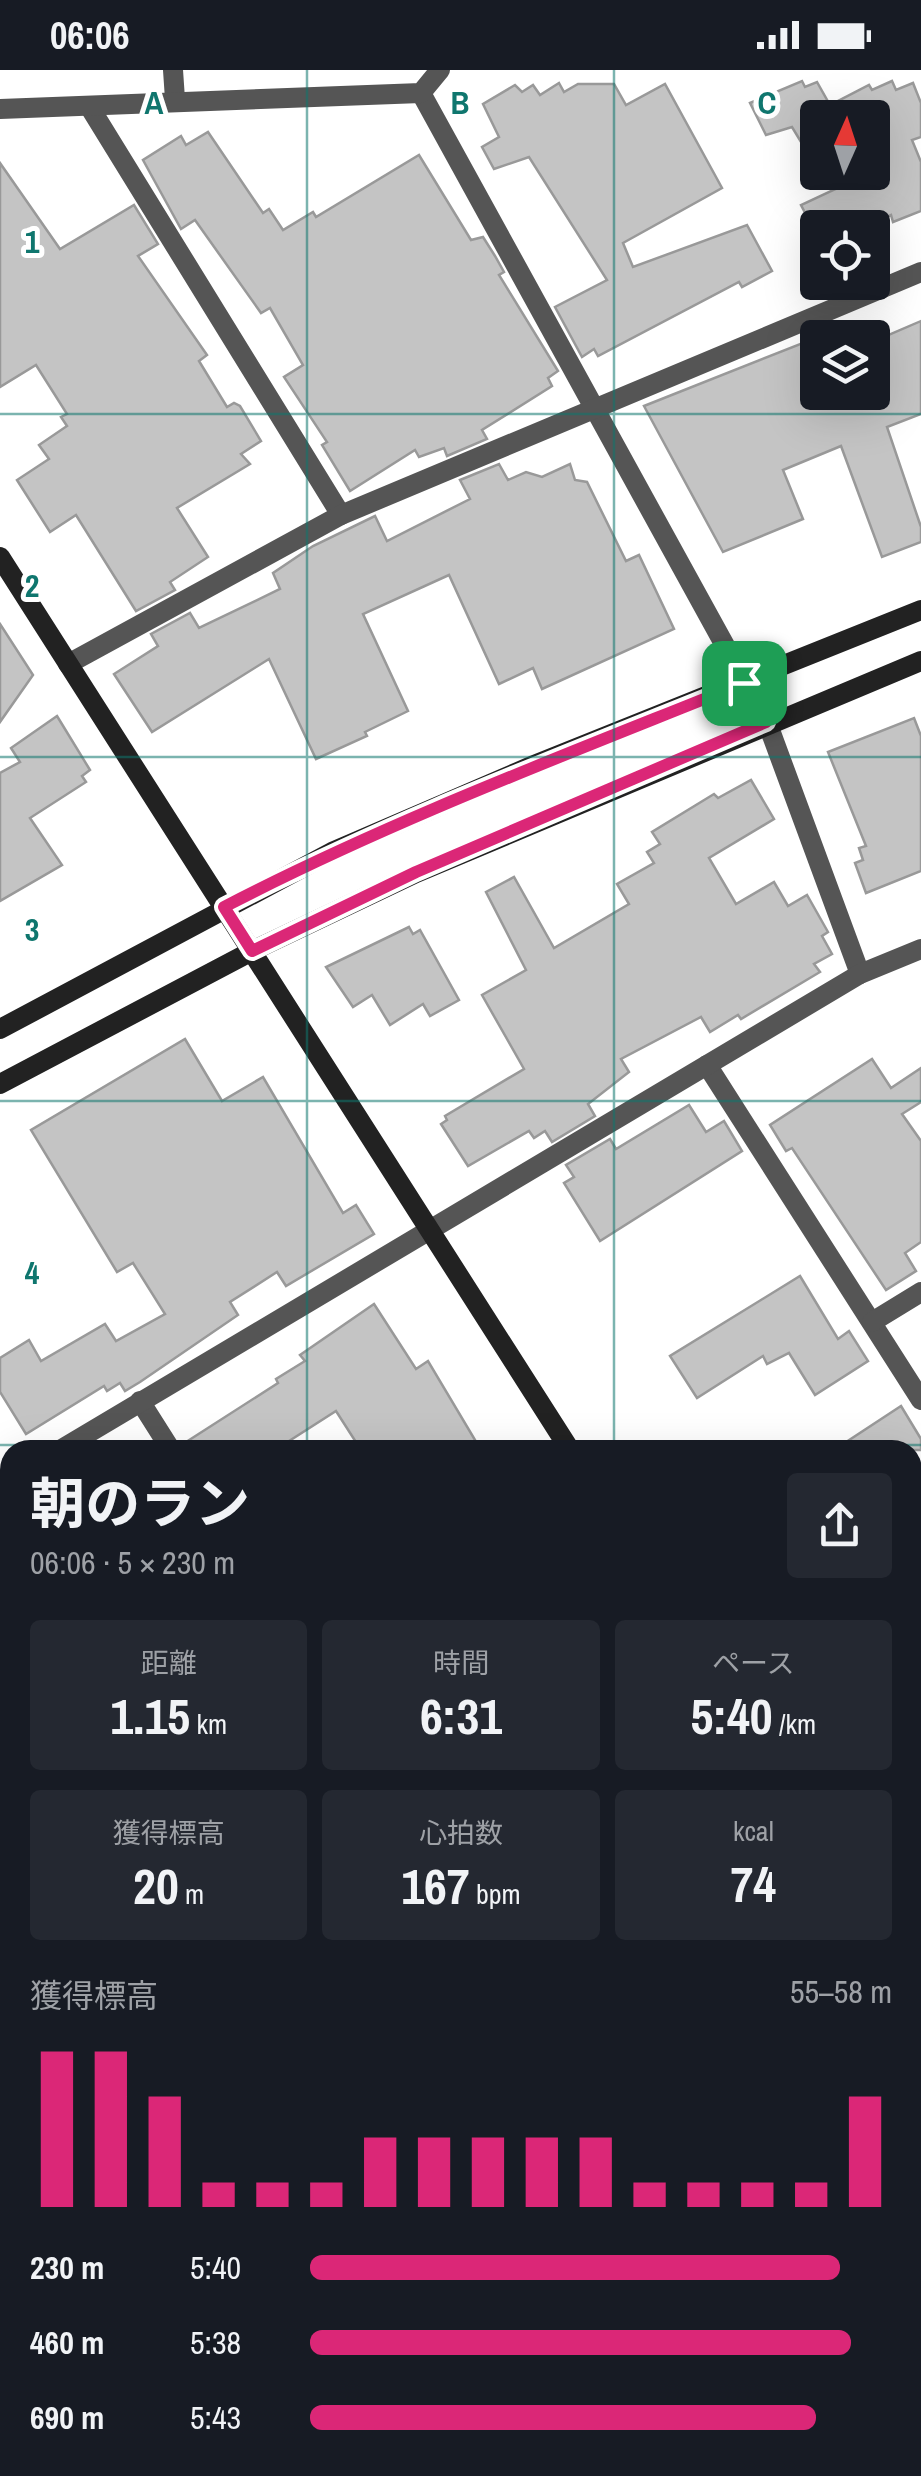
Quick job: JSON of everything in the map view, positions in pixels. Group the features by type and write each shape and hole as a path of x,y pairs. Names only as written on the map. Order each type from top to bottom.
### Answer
{"street":[{"path":"173,70 175,99"},
{"path":"0,109 175,99 421,93 440,70"},
{"path":"421,93 766,722 860,974"},
{"path":"90,106 341,515"},
{"path":"68,664 341,515 921,272"},
{"path":"0,557 564,1440"},
{"path":"0,1028 224,907 368,836 921,610"},
{"path":"0,1084 252,951 416,872 766,722 921,661"},
{"path":"77,1440 860,974 921,949"},
{"path":"708,1065 921,1400"},
{"path":"872,1322 921,1292"},
{"path":"140,1402 165,1440"}],"building":[{"path":"802,81 805,87 817,82 827,100 800,100 800,140 792,127 766,135 750,103"},
{"path":"892,81 896,90 913,83 921,103 921,137 912,140 921,162 921,211 893,222 890,210 804,210 801,205 833,190 890,190 890,100 840,100 869,85 872,90"},
{"path":"559,83 564,92 578,84 614,84 626,105 665,84 722,188 623,243 633,267 747,225 772,271 742,287 739,282 598,356 594,349 582,357 555,307 607,280 529,157 494,169 482,147 499,137 483,104 515,85 522,92 533,85 540,95"},
{"path":"208,132 263,213 269,209 283,230 313,212 316,217 419,155 471,240 483,237 495,256 504,272 499,275 558,371 548,378 552,386 482,430 487,439 447,456 444,448 419,457 415,450 350,491 322,445 327,442 284,377 303,365 270,308 261,313 195,220 181,229 143,160 181,136 186,145"},
{"path":"0,163 60,249 134,205 158,244 138,256 207,355 199,361 227,407 234,403 240,406 261,441 241,454 250,464 177,508 208,557 170,582 175,590 136,611 76,515 50,532 17,480 49,459 39,445 67,426 61,417 67,414 36,365 0,387"},
{"path":"921,321 921,414 887,427 921,527 921,542 882,557 841,446 783,470 803,519 723,552 644,406 800,344 800,410 890,410 890,334"},
{"path":"499,464 508,480 526,472 542,477 570,464 575,480 587,482 626,561 639,555 674,629 542,689 533,668 499,684 449,575 363,614 408,711 365,732 367,736 316,759 269,659 152,732 114,674 158,646 151,634 190,613 199,628 280,589 273,573 313,546 375,516 387,541 470,499 460,480"},
{"path":"0,624 33,675 0,722"},
{"path":"57,716 90,770 82,776 86,782 30,818 62,865 0,901 0,773 20,762 11,748"},
{"path":"914,718 921,736 921,871 866,893 855,863 863,860 859,848 866,846 828,752"},
{"path":"751,780 774,819 709,858 736,904 774,882 788,906 807,895 828,932 822,936 832,954 814,964 820,972 741,1019 738,1015 710,1032 701,1017 621,1059 629,1072 588,1104 595,1116 552,1142 545,1131 534,1138 529,1131 468,1166 441,1124 447,1120 445,1116 524,1069 482,995 526,970 486,892 514,877 554,948 629,904 617,884 654,863 647,852 660,844 652,832 714,794 718,798"},
{"path":"409,927 413,934 420,930 459,1000 430,1016 423,1004 390,1025 372,995 353,1007 326,967"},
{"path":"185,1039 222,1101 263,1077 343,1213 356,1205 374,1234 286,1286 277,1272 230,1302 238,1315 140,1382 125,1391 120,1383 107,1391 104,1386 26,1434 0,1392 0,1358 29,1340 41,1361 105,1324 116,1341 165,1314 133,1263 117,1272 31,1130"},
{"path":"872,1059 891,1088 921,1068 921,1102 902,1114 921,1141 921,1242 905,1253 916,1271 886,1290 792,1148 786,1151 770,1125"},
{"path":"689,1105 706,1132 724,1121 742,1151 600,1241 564,1183 574,1177 566,1165 610,1139 616,1149"},
{"path":"800,1276 838,1339 849,1331 868,1361 815,1395 789,1353 767,1364 763,1356 697,1398 670,1356"},
{"path":"374,1304 416,1369 428,1361 475,1440 355,1440 336,1411 291,1440 189,1440 278,1383 276,1379 305,1361 300,1355"},
{"path":"901,1406 921,1439 921,1440 849,1440"}],"route":[{"path":"744,683 766,722 416,872 252,951 224,907 332,852 534,765 744,683"}]}
